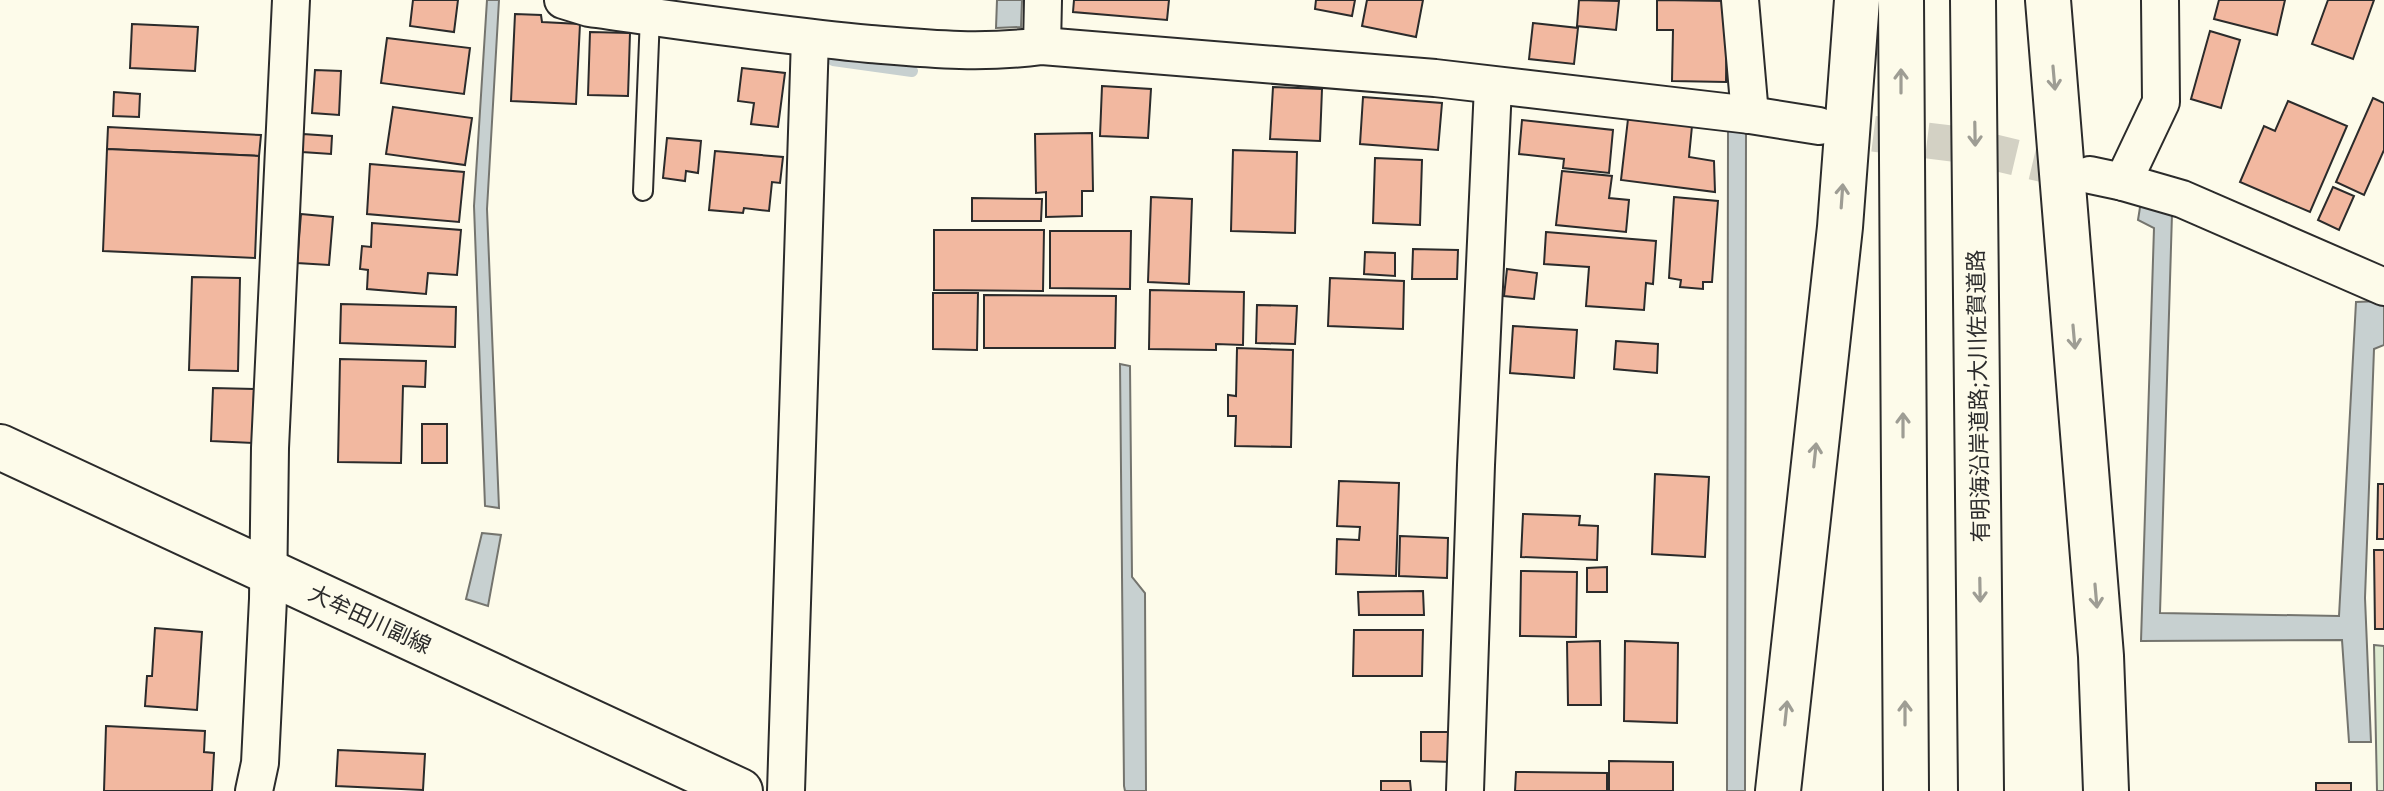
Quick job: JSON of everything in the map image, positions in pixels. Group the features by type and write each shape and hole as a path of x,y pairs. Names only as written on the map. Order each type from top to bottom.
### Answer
{"main road":[{"path":"1778,791 1840,227 1857,0"},
{"path":"1901,0 1906,791"},
{"name":"有明海沿岸道路;大川佐賀道路","path":"1973,0 1981,791"},
{"path":"2048,0 2101,656 2106,791"},
{"name":"大牟田川副線","path":"0,447 740,791"}],"street":[{"path":"254,791 260,763 268,599 270,448 291,0"},
{"path":"563,0 589,8 810,38 947,51 1001,52 1042,46 1420,77 1750,115 1819,126"},
{"path":"1042,46 1043,0"},
{"path":"1740,0 1750,115"},
{"path":"2160,0 2161,102 2106,178 2182,199 2384,287"},
{"path":"786,791 810,38"},
{"path":"1465,791 1493,86"}],"lane":[{"path":"643,191 650,16"}],"green space":[{"path":"2374,645 2384,646 2384,791 2377,791"}],"shaded area":[{"path":"487,0 499,0 487,209 499,508 485,506 474,206"},
{"path":"997,0 1022,0 1021,27 996,28"},
{"path":"1746,128 1745,791 1727,791 1728,129"},
{"path":"2141,201 2172,214 2160,613 2339,616 2356,302 2381,301 2384,306 2384,345 2374,349 2365,598 2371,742 2349,742 2342,640 2141,641 2154,228 2138,220"},
{"path":"1120,364 1130,366 1132,577 1145,593 1146,791 1125,791 1124,786"},
{"path":"482,533 501,535 488,606 466,599"}],"building":[{"path":"413,0 458,0 454,32 410,26"},
{"path":"1074,0 1169,0 1167,20 1073,12"},
{"path":"1316,0 1355,0 1352,16 1315,9"},
{"path":"1367,0 1423,0 1416,37 1362,26"},
{"path":"1579,0 1619,1 1616,30 1577,26"},
{"path":"1657,0 1727,1 1726,82 1672,81 1673,30 1657,30"},
{"path":"2219,0 2285,0 2277,35 2214,19"},
{"path":"2328,0 2374,0 2353,59 2312,44"},
{"path":"515,14 541,15 542,22 580,24 576,104 511,101"},
{"path":"1533,23 1578,28 1574,64 1529,59"},
{"path":"132,24 198,27 195,71 130,68"},
{"path":"2210,31 2240,40 2221,108 2191,99"},
{"path":"590,32 630,33 628,96 588,95"},
{"path":"387,38 470,48 464,94 381,83"},
{"path":"742,68 785,73 778,127 751,124 754,103 738,101"},
{"path":"315,70 341,71 339,115 312,113"},
{"path":"1102,86 1151,89 1148,138 1100,136"},
{"path":"1273,87 1322,89 1320,141 1270,139"},
{"path":"114,92 140,94 139,117 113,116"},
{"path":"1363,97 1442,103 1438,150 1360,144"},
{"path":"2373,98 2384,103 2384,150 2364,195 2336,182"},
{"path":"2288,101 2347,126 2310,212 2240,182 2264,126 2275,131"},
{"path":"393,107 472,118 465,165 386,154"},
{"path":"1628,119 1692,126 1689,157 1714,161 1715,192 1621,180"},
{"path":"1522,120 1613,130 1609,173 1563,168 1564,159 1519,154"},
{"path":"108,127 261,135 259,156 107,149"},
{"path":"1092,133 1093,191 1082,191 1082,216 1046,217 1046,192 1036,193 1035,134"},
{"path":"303,134 332,136 331,154 302,152"},
{"path":"667,138 701,141 698,173 686,171 685,181 663,178"},
{"path":"107,149 259,156 255,258 103,251"},
{"path":"1233,150 1297,152 1295,233 1231,231"},
{"path":"715,151 783,157 780,183 772,182 769,211 744,208 743,213 709,210"},
{"path":"1375,158 1422,160 1420,225 1373,223"},
{"path":"370,164 464,172 459,222 367,214"},
{"path":"1562,171 1612,176 1609,198 1629,200 1626,232 1556,225"},
{"path":"2333,187 2354,196 2339,230 2318,220"},
{"path":"1151,197 1192,199 1189,284 1148,282"},
{"path":"1674,197 1718,201 1712,282 1703,282 1703,289 1680,287 1681,280 1669,278"},
{"path":"972,198 1042,199 1041,221 972,221"},
{"path":"301,214 333,217 329,265 297,263"},
{"path":"372,223 461,230 457,275 428,273 426,294 367,289 368,270 360,269 362,246 371,247"},
{"path":"934,230 1044,230 1043,291 934,290"},
{"path":"1050,231 1131,231 1130,289 1050,288"},
{"path":"1546,232 1656,241 1653,284 1646,283 1644,310 1586,306 1589,267 1544,264"},
{"path":"1413,249 1458,250 1457,279 1412,279"},
{"path":"1365,252 1395,253 1395,276 1364,274"},
{"path":"1507,269 1537,273 1534,299 1504,296"},
{"path":"192,277 240,278 238,371 189,370"},
{"path":"1330,278 1404,281 1403,329 1328,326"},
{"path":"1150,290 1244,292 1243,345 1216,344 1216,350 1149,349"},
{"path":"933,293 978,293 977,350 933,349"},
{"path":"984,295 1116,296 1115,348 984,348"},
{"path":"341,304 456,307 455,347 340,343"},
{"path":"1257,305 1297,306 1295,344 1256,343"},
{"path":"1513,326 1577,330 1574,378 1510,373"},
{"path":"1616,341 1658,344 1657,373 1614,369"},
{"path":"1237,348 1293,350 1291,447 1235,446 1236,416 1228,416 1228,395 1236,396"},
{"path":"340,359 426,361 425,387 403,386 401,463 338,462"},
{"path":"213,388 254,389 253,443 211,441"},
{"path":"422,424 447,424 447,463 422,463"},
{"path":"1655,474 1709,477 1705,557 1652,554"},
{"path":"1339,481 1399,483 1396,576 1336,574 1337,539 1359,540 1360,527 1337,526"},
{"path":"2378,484 2384,484 2384,539 2377,539"},
{"path":"1523,514 1580,516 1579,525 1598,526 1597,560 1521,557"},
{"path":"1400,536 1448,538 1447,578 1399,576"},
{"path":"2374,550 2384,550 2384,629 2375,629"},
{"path":"1607,567 1607,592 1587,592 1587,568"},
{"path":"1521,571 1577,572 1576,637 1520,636"},
{"path":"1423,591 1424,615 1359,615 1358,592"},
{"path":"155,628 202,632 197,710 145,706 147,676 152,676"},
{"path":"1354,630 1423,630 1422,676 1353,676"},
{"path":"1600,641 1601,705 1568,705 1567,642"},
{"path":"1625,641 1678,643 1677,723 1624,721"},
{"path":"106,726 205,731 204,752 214,753 212,791 104,791"},
{"path":"1421,732 1451,732 1452,762 1421,761"},
{"path":"338,750 425,754 423,790 336,786"},
{"path":"1609,761 1673,762 1673,791 1609,791"},
{"path":"1516,772 1607,773 1607,791 1515,791"},
{"path":"1381,781 1410,781 1411,791 1381,791"},
{"path":"2316,783 2351,783 2351,791 2316,791"}],"waterway":[{"path":"833,60 912,71"}],"tunnel":[{"path":"1820,127 1963,145 2085,174"}]}
